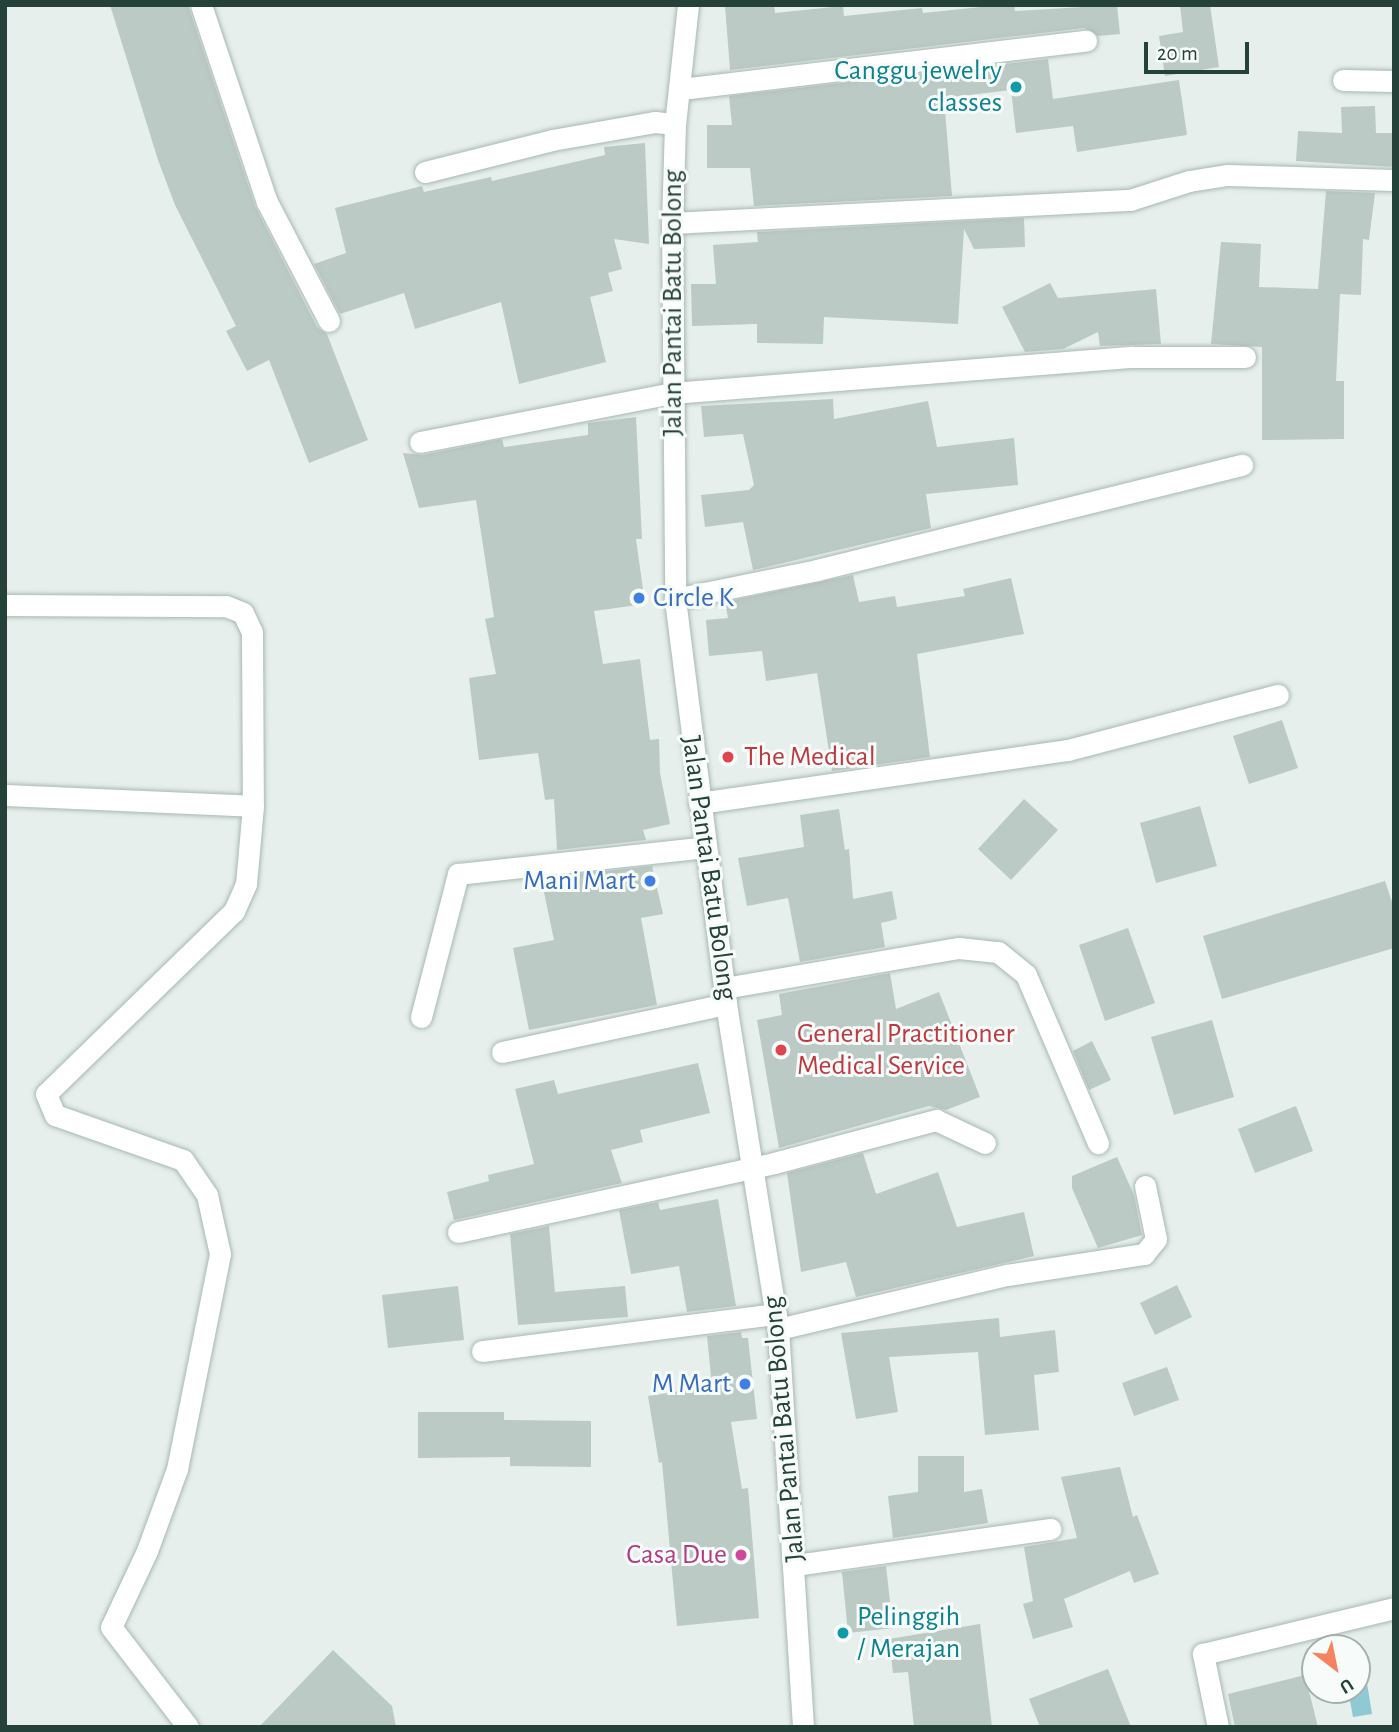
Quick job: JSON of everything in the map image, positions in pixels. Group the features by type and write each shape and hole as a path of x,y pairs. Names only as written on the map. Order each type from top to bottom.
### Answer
{"street":[{"path":"201,5 267,202 329,321"},
{"name":"Jalan Pantai Batu Bolong","path":"688,5 681,89 675,124 672,223 675,599 725,996 755,1167 777,1321 796,1565 803,1727"},
{"path":"681,89 1086,41"},
{"path":"1343,80 1394,81"},
{"path":"425,172 552,140 655,122 675,124"},
{"path":"672,223 1130,200 1189,181 1228,175 1394,180"},
{"path":"420,442 672,393 1133,357 1245,357"},
{"path":"675,599 817,570 1242,465"},
{"path":"5,605 226,606 243,613 252,632 253,806 246,884 234,911 46,1094 55,1115 183,1160 207,1195 220,1254 177,1469 147,1550 111,1627 188,1727"},
{"path":"699,803 1068,750 1278,695"},
{"path":"5,795 253,806"},
{"path":"421,1017 458,874 705,847"},
{"path":"502,1052 725,996 959,948 998,952 1026,975 1098,1143"},
{"path":"458,1232 755,1167 936,1120 985,1143"},
{"path":"482,1351 777,1321 1007,1275 1144,1254 1156,1239 1156,1226 1145,1186"},
{"path":"796,1565 1050,1529"},
{"path":"1218,1727 1203,1654 1394,1608"}],"water":[{"path":"1351,1704 1370,1704 1372,1714 1353,1717"}],"building":[{"path":"110,5 188,5 255,206 317,327 327,334 368,440 309,463 269,360 247,371 226,331 236,326 175,205 158,160"},
{"path":"725,5 774,5 775,13 843,6 844,16 922,8 923,13 1000,5 1014,5 1015,11 1117,5 1120,34 1098,36 1084,28 730,70"},
{"path":"1180,5 1210,5 1219,67 1165,76 1159,36 1183,32"},
{"path":"1048,59 1053,99 1179,80 1187,135 1077,152 1073,126 1016,133 1011,90 944,98 952,196 754,206 750,168 707,168 707,125 732,125 729,96"},
{"path":"1375,106 1376,133 1394,133 1394,167 1296,161 1298,131 1342,133 1341,107"},
{"path":"645,143 649,244 614,239 622,269 608,273 613,291 590,297 606,362 519,384 501,302 415,329 404,293 340,314 314,264 346,253 335,208 422,186 424,192 491,177 492,181 605,155 604,147"},
{"path":"1326,191 1375,193 1369,240 1363,239 1361,295 1340,294 1336,381 1344,381 1344,439 1262,440 1262,347 1211,344 1221,242 1261,244 1259,287 1318,289"},
{"path":"1024,218 1025,247 974,249 964,229 958,324 824,317 823,344 757,343 757,324 692,326 691,284 716,284 713,245 758,242 757,232"},
{"path":"1050,283 1058,298 1156,289 1161,344 1100,346 1098,332 1063,349 1025,352 1002,307"},
{"path":"833,399 834,419 928,401 937,447 1014,438 1018,485 926,494 931,528 753,570 743,522 705,527 701,495 749,490 754,485 743,434 704,437 701,406"},
{"path":"636,417 642,539 636,539 645,604 594,611 603,664 640,659 650,740 659,739 660,773 670,824 643,830 646,840 557,850 554,799 545,800 538,753 479,760 469,678 496,674 485,619 494,617 476,500 419,508 403,453 423,455 502,439 504,447 588,435 588,423"},
{"path":"853,575 859,602 895,596 897,607 965,596 963,589 1011,578 1024,634 917,654 930,757 832,771 817,673 766,681 762,651 709,656 706,620 728,618 725,602"},
{"path":"1282,720 1298,768 1249,784 1233,736"},
{"path":"1024,799 1058,830 1011,880 978,849"},
{"path":"1200,806 1217,866 1156,883 1140,823"},
{"path":"839,809 845,850 849,849 853,899 892,891 897,919 881,923 885,947 800,962 788,898 747,906 738,858 804,847 800,815"},
{"path":"652,866 663,914 641,918 657,1005 529,1030 513,948 554,940 541,878"},
{"path":"1385,881 1394,908 1394,948 1222,999 1203,936"},
{"path":"1128,928 1155,1003 1105,1021 1079,945"},
{"path":"890,973 896,1009 939,992 980,1097 946,1110 929,1106 779,1148 757,1020 782,1015 779,994"},
{"path":"1212,1020 1234,1097 1174,1115 1151,1037"},
{"path":"1092,1041 1111,1080 1089,1090 1073,1051"},
{"path":"698,1063 710,1113 640,1130 643,1142 611,1150 622,1183 454,1220 447,1192 489,1181 488,1175 534,1164 515,1089 554,1080 558,1094"},
{"path":"1296,1106 1313,1151 1255,1173 1238,1129"},
{"path":"863,1153 876,1194 938,1172 957,1227 1024,1212 1034,1256 856,1297 846,1262 801,1272 787,1173"},
{"path":"1117,1157 1134,1195 1142,1235 1098,1248 1072,1188 1072,1176"},
{"path":"718,1199 736,1306 687,1312 679,1266 631,1274 619,1210 658,1202 660,1210"},
{"path":"549,1226 555,1292 625,1286 628,1317 518,1325 510,1234"},
{"path":"1177,1285 1192,1317 1155,1335 1140,1303"},
{"path":"458,1286 464,1340 388,1348 382,1295"},
{"path":"999,1318 1000,1337 1055,1330 1059,1372 1034,1375 1039,1430 985,1435 978,1352 889,1357 898,1412 856,1419 841,1333"},
{"path":"741,1332 742,1338 748,1338 757,1419 731,1422 742,1489 748,1488 759,1618 677,1626 662,1462 659,1463 648,1396 712,1386 707,1336"},
{"path":"1167,1367 1179,1400 1134,1416 1122,1383"},
{"path":"418,1412 504,1412 504,1420 591,1421 591,1467 510,1466 510,1457 418,1458"},
{"path":"918,1456 964,1456 964,1492 982,1489 988,1523 893,1538 888,1496 918,1492"},
{"path":"1120,1467 1133,1517 1137,1515 1159,1574 1134,1583 1130,1571 1064,1599 1073,1627 1033,1639 1023,1604 1033,1601 1024,1547 1077,1538 1061,1477"},
{"path":"886,1566 893,1628 848,1633 842,1572"},
{"path":"980,1624 992,1727 914,1727 908,1672 893,1673 889,1639"},
{"path":"333,1650 392,1706 396,1727 259,1727"},
{"path":"1108,1669 1131,1727 1040,1727 1029,1699"},
{"path":"1301,1676 1301,1704 1312,1704 1318,1727 1235,1727 1228,1694"}],"place":[{"name":"Canggu jewelry classes","path":"1016,87"},
{"name":"Circle K","path":"639,598"},
{"name":"The Medical","path":"728,757"},
{"name":"Mani Mart","path":"650,881"},
{"name":"General Practitioner Medical Service","path":"781,1050"},
{"name":"M Mart","path":"745,1384"},
{"name":"Casa Due","path":"741,1555"},
{"name":"Pelinggih / Merajan","path":"843,1633"}]}
